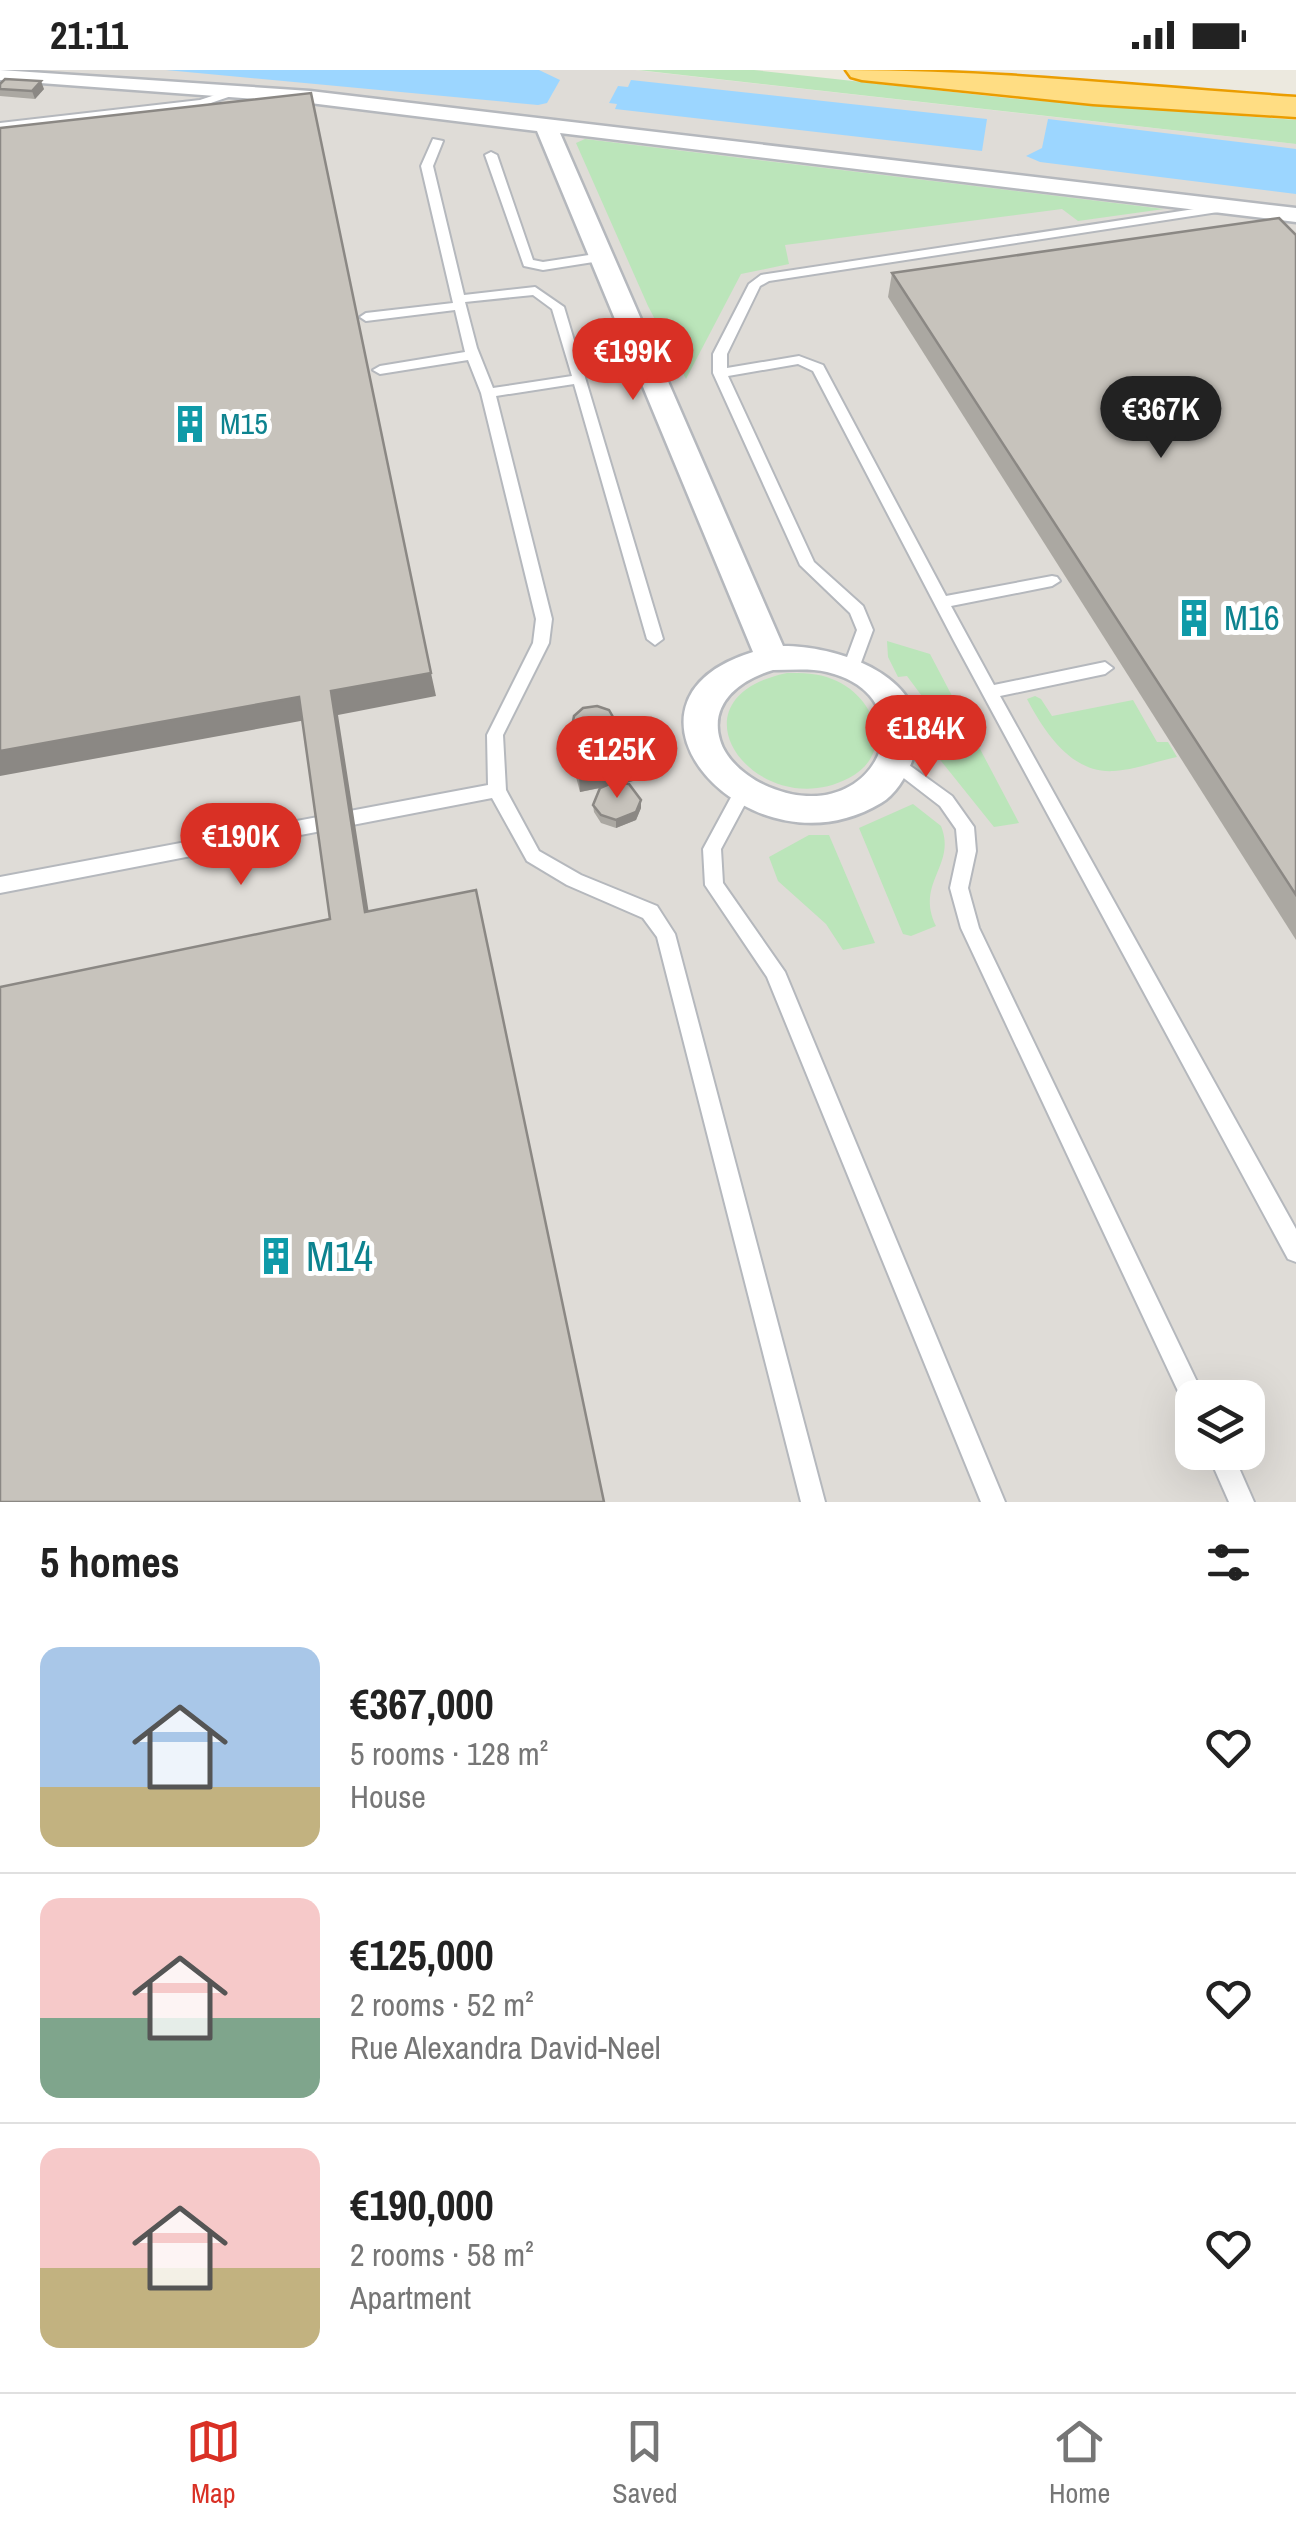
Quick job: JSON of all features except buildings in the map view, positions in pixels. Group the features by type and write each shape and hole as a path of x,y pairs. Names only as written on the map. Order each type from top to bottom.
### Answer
{"highway":[{"path":"862,70 1092,94 1296,107"},
{"path":"1021,70 1296,90"}],"street":[{"path":"0,74 236,91 1296,216"},
{"path":"546,126 772,658"},
{"path":"772,658 816,658 850,668 888,697 903,730 898,764 873,792 833,809 786,809 742,793 711,764 700,730 706,701 734,672 772,658"}],"lane":[{"path":"0,126 202,103 236,91"},
{"path":"436,141 426,166 544,619 541,643 495,735 497,790 532,856 574,880 650,912 666,934 813,1502"},
{"path":"492,155 528,263 543,266 602,257"},
{"path":"850,668 865,630 857,610 808,565 720,373 720,354 755,284 765,278 1233,207"},
{"path":"366,316 535,291 558,307 655,640"},
{"path":"380,370 473,355"},
{"path":"720,373 800,360 818,368 1296,1251"},
{"path":"488,393 580,379"},
{"path":"942,602 1052,582"},
{"path":"990,692 1105,668"},
{"path":"898,764 946,801 965,828 967,851 959,888 970,928 1184,1380"},
{"path":"0,885 497,790"},
{"path":"742,793 712,849 714,885 775,972 992,1502"},
{"path":"1227,1470 1242,1502"}],"shaded area":[{"path":"0,70 635,70 1296,144 1296,1502 0,1502"}],"green space":[{"path":"638,70 754,70 1017,99 1296,120 1296,144"},
{"path":"585,139 1164,209 1078,221 1062,209 785,245 789,264 741,274 686,379 648,306 576,143"},
{"path":"887,641 930,654 1019,823 994,827 925,741 935,742 927,703 907,676 898,677 888,657"},
{"path":"787,673 832,679 860,698 869,711 875,725 873,754 849,778 815,788 783,786 756,773 737,753 727,730 731,707 750,687"},
{"path":"1035,696 1052,716 1133,700 1157,742 1168,742 1177,757 1114,771 1085,766 1051,737 1027,699"},
{"path":"913,804 941,826 945,840 930,897 936,926 911,936 903,934 859,828"},
{"path":"809,835 829,835 875,943 843,950 826,924 778,881 769,857"}],"water":[{"path":"166,70 539,70 560,80 547,103 538,105"},
{"path":"631,80 987,119 982,151 615,109 617,104 609,103 618,86 628,87"},
{"path":"1048,119 1296,149 1296,194 1040,162 1026,156 1042,148"}],"place":[{"name":"M15","path":"190,424"},
{"name":"M16","path":"1194,618"},
{"name":"M14","path":"276,1256"}]}
